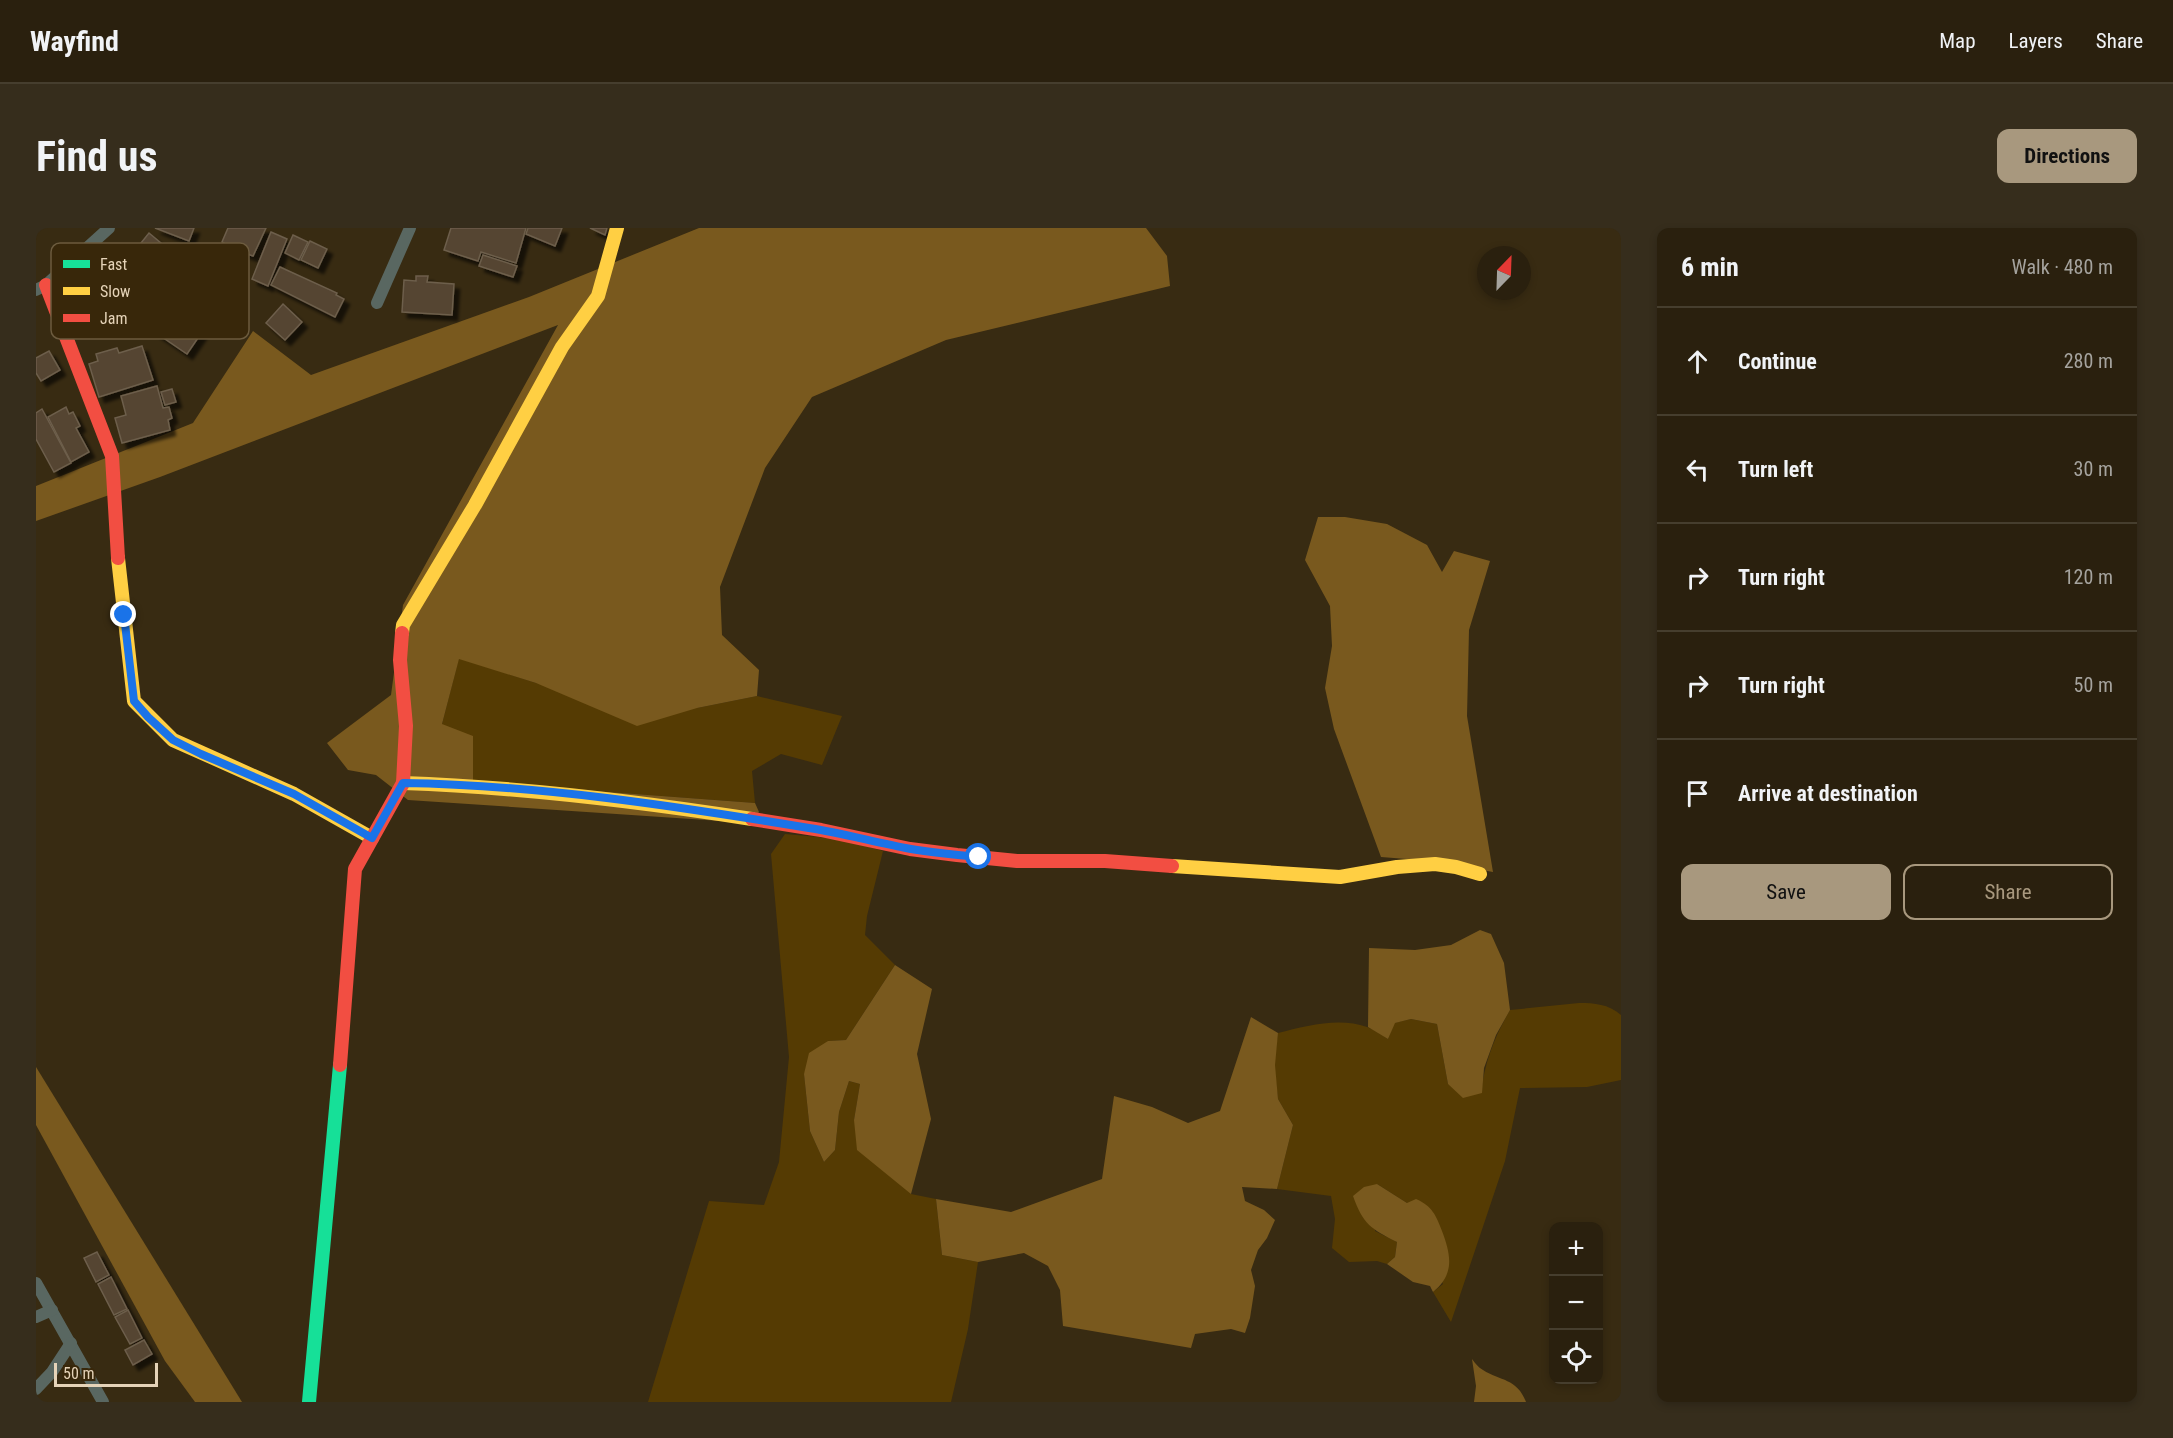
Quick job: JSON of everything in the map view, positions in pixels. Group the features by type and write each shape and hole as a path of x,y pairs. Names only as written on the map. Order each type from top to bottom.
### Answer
{"street":[{"path":"92,243 109,228"},
{"path":"377,303 410,228"},
{"path":"309,1402 342,1043 355,869 403,783 406,726 400,660 403,625 475,505 562,347 598,296 617,228"},
{"path":"41,287 51,311"},
{"path":"63,339 112,456 120,578 134,701 173,740 294,794 372,838"},
{"path":"403,783 515,788 617,800 853,835 910,849 1005,860 1105,861 1340,876 1435,864 1480,874"},
{"path":"36,1283 103,1402"},
{"path":"36,1317 52,1310"},
{"path":"36,1389 52,1372 71,1343"}],"shaded area":[{"path":"699,228 1146,228 1167,256 1170,286 946,340 812,397 765,468 720,587 722,635 759,670 757,696 697,708 637,726 536,683 459,659 442,724 473,736 473,782 755,803 759,812 751,823 408,800 376,775 348,770 327,743 391,695 403,605 558,325 160,477 36,521 36,486 193,423 253,331 311,375 529,297"},
{"path":"1318,517 1345,517 1387,524 1427,545 1442,572 1454,551 1490,561 1469,630 1467,716 1493,872 1432,861 1381,857 1334,729 1325,688 1332,646 1330,606 1305,560"},
{"path":"459,658 536,683 697,708 757,696 842,716 822,765 781,754 752,771 755,803 473,782 442,724"},
{"path":"785,834 841,839 883,851 867,916 865,935 895,965 846,1040 828,1041 804,1074 810,1131 824,1162 835,1150 839,1112 849,1081 860,1084 854,1120 911,1194 936,1199 942,1255 978,1262 968,1329 951,1402 648,1402 709,1201 764,1205 779,1162 789,1057 771,854"},
{"path":"1480,930 1491,934 1504,963 1510,1010 1496,1035 1484,1068 1482,1093 1463,1098 1448,1084 1437,1024 1411,1019 1395,1023 1388,1039 1368,1027 1369,948 1415,950 1451,945"},
{"path":"895,965 932,989 917,1054 931,1119 911,1194 857,1150 854,1120 860,1084 849,1081 839,1112 835,1150 824,1162 810,1131 804,1074 809,1053 828,1041 846,1040"},
{"path":"1579,1003 1601,1005 1621,1015 1621,1080 1587,1087 1520,1088 1505,1161 1451,1322 1433,1292 1443,1284 1407,1203 1377,1184 1375,1231 1397,1242 1395,1257 1387,1264 1377,1261 1349,1262 1332,1248 1335,1219 1331,1196 1277,1189 1293,1125 1278,1099 1274,1065 1278,1033 1322,1024 1345,1023 1367,1027 1388,1039 1394,1023 1411,1019 1437,1024 1448,1084 1481,1093 1491,1050 1510,1010"},
{"path":"1251,1017 1278,1033 1275,1065 1278,1099 1293,1125 1277,1189 1242,1187 1245,1201 1264,1210 1275,1220 1267,1238 1258,1250 1251,1270 1255,1286 1245,1333 1231,1329 1195,1334 1191,1348 1063,1326 1060,1290 1048,1266 1024,1253 978,1262 942,1255 936,1199 1011,1212 1102,1179 1114,1096 1152,1107 1188,1123 1220,1111"},
{"path":"36,1067 242,1402 195,1402 165,1361 36,1125"},
{"path":"1377,1184 1407,1203 1416,1199 1421,1202 1430,1208 1440,1225 1449,1264 1445,1278 1433,1292 1430,1286 1413,1282 1387,1264 1395,1257 1397,1242 1374,1229 1360,1213 1353,1196 1364,1187"},
{"path":"1472,1359 1489,1374 1513,1384 1526,1402 1474,1402 1476,1386"}],"building":[{"path":"155,228 194,228 189,241"},
{"path":"228,228 266,228 253,256 249,255 249,243 222,242"},
{"path":"451,228 526,228 516,263 481,252 478,261 444,250"},
{"path":"528,228 562,228 555,246 526,234"},
{"path":"590,228 607,228 605,235"},
{"path":"271,232 287,239 268,286 252,279"},
{"path":"149,233 161,243 141,243"},
{"path":"293,235 308,242 299,260 285,253"},
{"path":"310,241 327,249 318,268 301,260"},
{"path":"483,255 517,266 513,277 479,266"},
{"path":"280,267 337,293 336,295 344,299 335,317 271,285"},
{"path":"416,276 428,276 427,282 454,284 452,315 402,312 404,280 416,281"},
{"path":"283,304 302,322 285,340 266,323"},
{"path":"165,339 197,339 187,354"},
{"path":"142,346 153,380 99,397 89,364 98,361 96,354 117,348 119,353"},
{"path":"49,351 60,370 41,381 36,373 36,358"},
{"path":"157,386 163,408 169,407 172,418 168,420 170,430 122,443 115,418 126,415 121,396"},
{"path":"172,389 176,402 165,405 161,392"},
{"path":"66,407 69,414 73,412 80,426 76,428 89,452 71,462 48,417"},
{"path":"42,409 71,463 54,472 36,439 36,413"},
{"path":"97,1252 109,1275 96,1282 84,1258"},
{"path":"111,1277 127,1309 114,1315 98,1284"},
{"path":"128,1310 142,1338 130,1344 115,1317"},
{"path":"144,1340 152,1354 133,1365 125,1350"}],"traffic: fast":[{"path":"309,1402 340,1065"}],"traffic: slow":[{"path":"402,633 403,625 475,505 562,347 598,296 617,228"},
{"path":"118,558 134,701 173,740 294,794 372,838"},
{"path":"403,783 578,796 752,819"},
{"path":"1172,866 1340,877 1397,867 1435,864 1480,874"}],"traffic: jam":[{"path":"46,285 51,298"},
{"path":"67,339 112,456 118,558"},
{"path":"340,1065 355,869 403,783 406,726 400,660 402,633"},
{"path":"752,819 821,830 910,849 957,855 1017,861 1105,861 1172,866"}],"route":[{"path":"124,615 134,701 173,740 294,794 372,838 403,783 457,784 617,800 853,835 910,849 979,857"}]}
